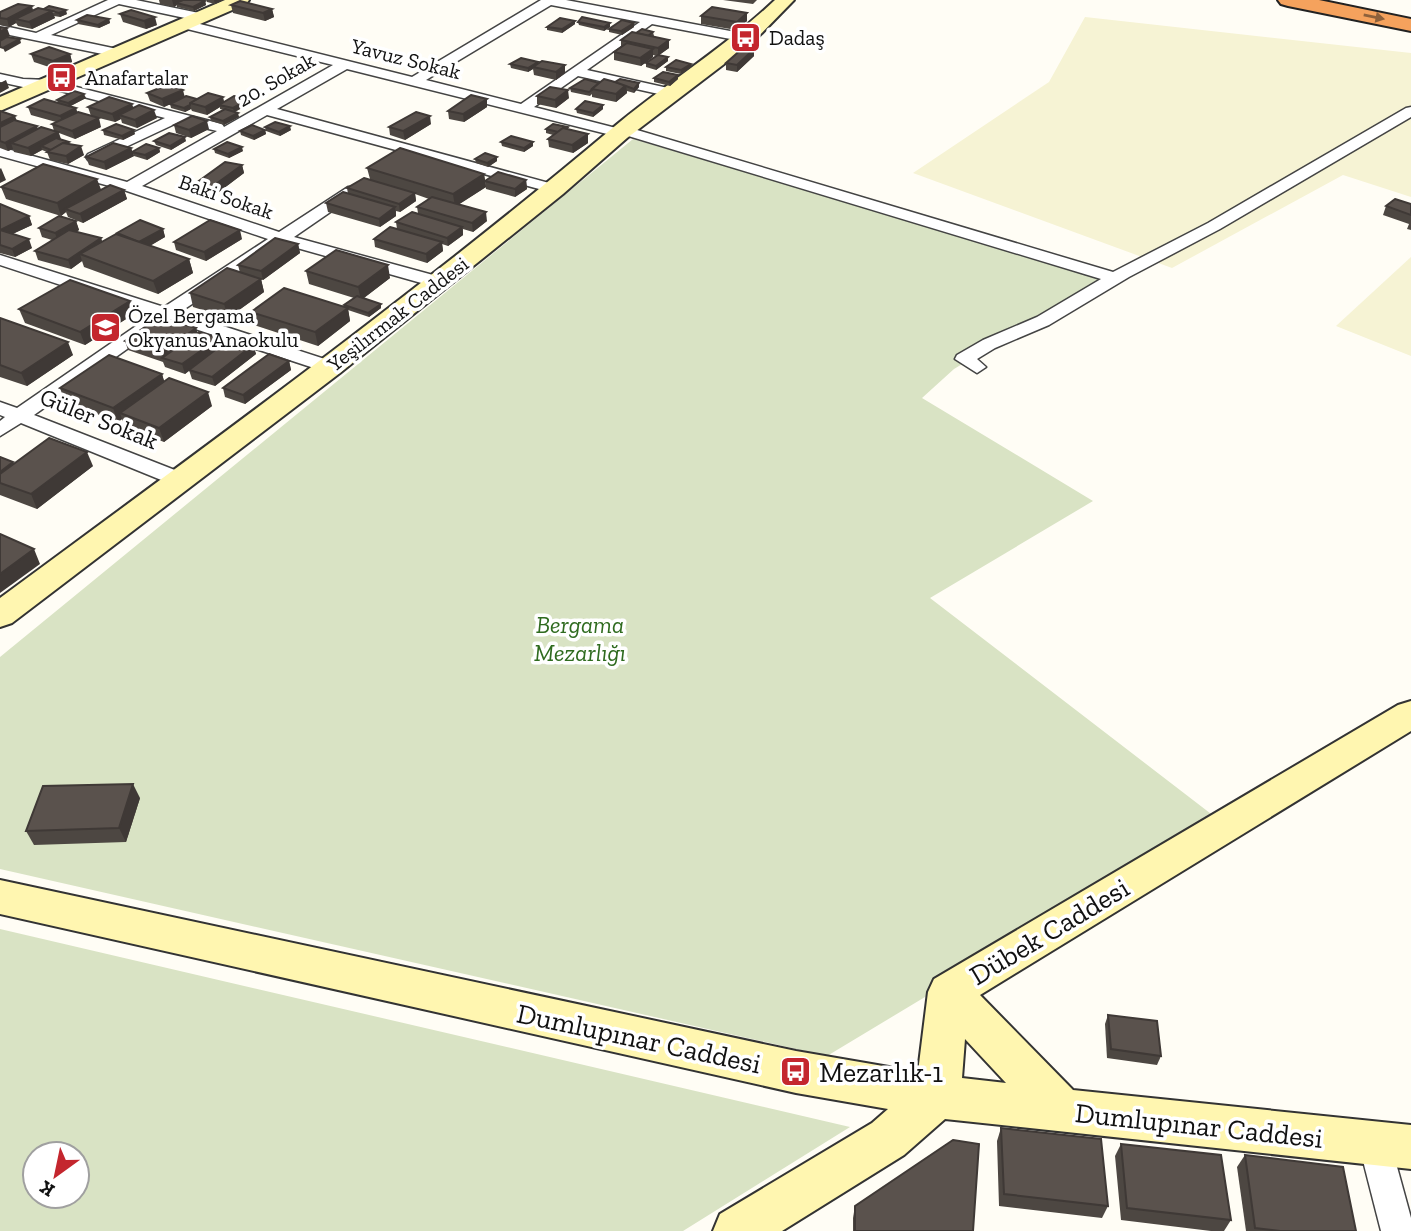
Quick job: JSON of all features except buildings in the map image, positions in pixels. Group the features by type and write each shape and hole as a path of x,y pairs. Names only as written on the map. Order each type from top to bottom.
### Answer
{"highway":[{"path":"1288,0 1411,25"},
{"path":"1369,0 1411,8"}],"street":[{"name":"Yavuz Sokak","path":"39,36 118,0 342,66 621,132"},
{"path":"0,105 240,0"},
{"path":"412,83 548,0 746,38"},
{"name":"Yeşilırmak Caddesi","path":"0,615 439,282 621,132 746,38 785,0"},
{"path":"522,109 651,19"},
{"path":"0,29 117,53"},
{"name":"20. Sokak","path":"130,187 342,66"},
{"path":"576,72 673,93"},
{"path":"0,78 23,83 50,84 230,131"},
{"path":"266,110 555,189"},
{"path":"977,367 964,359 989,344 1043,321 1116,278 1214,226 1411,111"},
{"path":"33,179 178,117"},
{"path":"621,132 1116,278"},
{"path":"391,164 413,149"},
{"name":"Baki Sokak","path":"0,151 130,187 281,238 439,282"},
{"path":"0,430 164,312 369,179"},
{"path":"0,260 330,367"},
{"name":"Güler Sokak","path":"0,408 178,479"},
{"name":"Dübek Caddesi","path":"937,1097 948,992 1411,714"},
{"name":"Dumlupınar Caddesi","path":"0,897 796,1072 937,1097 1393,1146"},
{"path":"948,992 1062,1110"},
{"path":"737,1231 888,1139 937,1097"},
{"path":"1393,1146 1398,1231"}],"shaded area":[{"path":"1085,17 1411,53 1411,197 1343,175 1172,268 913,173 1049,82"},
{"path":"1411,257 1411,356 1336,326"}],"green space":[{"name":"Bergama Mezarlığı","path":"633,139 1105,278 954,369 922,398 1093,501 930,598 1219,820 827,1056 0,869 0,657"},
{"path":"0,929 850,1127 683,1231 0,1231"}],"place":[{"name":"Dadaş","path":"746,38"},
{"name":"Anafartalar","path":"62,78"},
{"name":"Özel Bergama Okyanus Anaokulu","path":"105,328"},
{"name":"Mezarlık-1","path":"796,1072"}]}
